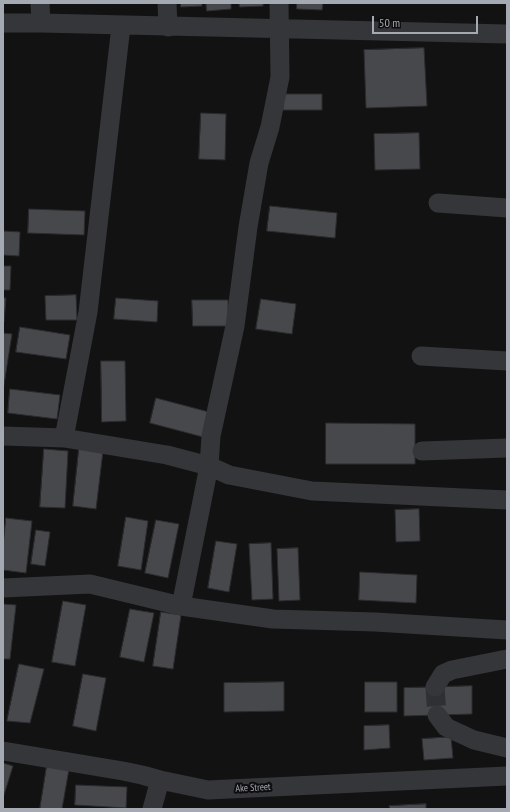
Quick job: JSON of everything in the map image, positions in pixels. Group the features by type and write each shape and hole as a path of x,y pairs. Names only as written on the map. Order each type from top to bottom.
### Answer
{"street":[{"path":"40,3 41,23"},
{"path":"167,3 168,27"},
{"path":"181,606 209,466 211,436 236,326 248,227 258,163 270,126 280,77 279,3"},
{"path":"3,23 507,34"},
{"path":"64,438 88,312 121,26"},
{"path":"438,203 507,208"},
{"path":"421,356 507,361"},
{"path":"3,436 64,438 167,455 209,466 230,475 312,491 507,500"},
{"path":"422,451 507,448"},
{"path":"3,588 90,584 181,606 273,619 375,622 507,630"},
{"path":"434,687 443,674 452,670 507,659"},
{"path":"437,715 446,727 474,740 507,748"},
{"name":"Ake Street","path":"3,751 123,771 208,790 507,776"},
{"path":"152,809 160,780"}],"building":[{"path":"181,3 202,3 202,6 181,7"},
{"path":"206,3 231,3 231,9 207,11"},
{"path":"239,3 263,3 263,6 240,7"},
{"path":"297,3 323,3 322,10 297,9"},
{"path":"424,48 427,106 366,108 364,50"},
{"path":"284,94 322,94 322,110 283,110"},
{"path":"201,113 226,114 225,160 199,159"},
{"path":"419,133 420,169 375,170 374,134"},
{"path":"270,206 337,213 335,238 267,231"},
{"path":"29,209 85,211 84,235 28,233"},
{"path":"3,231 20,232 19,256 3,255"},
{"path":"3,266 11,266 10,290 3,290"},
{"path":"76,295 77,320 46,320 45,296"},
{"path":"3,298 6,298 4,322 3,322"},
{"path":"116,298 158,301 157,322 114,319"},
{"path":"261,299 296,304 292,334 256,329"},
{"path":"192,300 228,300 228,326 193,326"},
{"path":"20,327 70,335 66,359 16,352"},
{"path":"3,333 12,334 3,391"},
{"path":"101,361 125,361 126,421 102,422"},
{"path":"10,389 60,395 57,419 8,413"},
{"path":"156,398 209,412 203,437 150,423"},
{"path":"326,423 415,424 415,464 326,464"},
{"path":"44,449 68,451 65,508 40,507"},
{"path":"79,449 103,451 96,509 73,506"},
{"path":"419,509 420,541 396,542 395,510"},
{"path":"126,517 148,521 141,570 118,566"},
{"path":"6,518 32,521 26,573 3,570 3,546"},
{"path":"156,520 179,524 168,578 145,573"},
{"path":"36,530 50,532 45,566 31,564"},
{"path":"216,541 237,544 229,592 208,588"},
{"path":"271,543 273,599 252,600 249,544"},
{"path":"298,548 300,600 279,601 277,549"},
{"path":"360,572 417,575 416,603 359,600"},
{"path":"63,601 86,605 75,666 52,662"},
{"path":"3,604 16,605 10,659 3,659"},
{"path":"130,609 154,613 144,662 120,657"},
{"path":"161,612 181,615 173,669 153,666"},
{"path":"19,664 44,669 30,723 7,721"},
{"path":"83,674 106,678 96,731 73,726"},
{"path":"284,682 284,711 224,712 224,683"},
{"path":"365,682 397,682 397,712 365,712"},
{"path":"472,686 472,714 404,716 404,688"},
{"path":"389,725 390,748 364,750 364,726"},
{"path":"451,737 453,758 424,760 422,739"},
{"path":"3,763 13,766 3,798"},
{"path":"47,765 69,769 62,809 40,809"},
{"path":"76,785 127,787 126,808 75,805"},
{"path":"426,804 426,809 390,809 389,806"}],"tunnel":[{"path":"435,687 437,715"}]}
